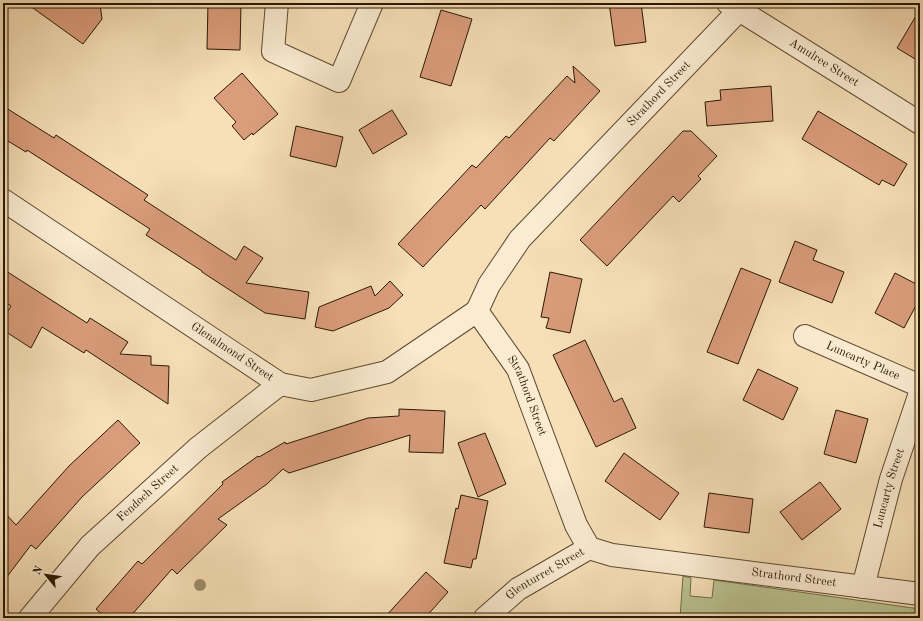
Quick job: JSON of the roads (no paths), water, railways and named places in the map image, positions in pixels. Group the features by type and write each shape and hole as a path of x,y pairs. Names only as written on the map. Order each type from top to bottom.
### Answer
{"street":[{"path":"277,3 273,51 339,81 372,3"},
{"name":"Amulree Street","path":"738,5 920,123"},
{"name":"Strathord Street","path":"738,5 520,239 490,285 477,311 518,369 576,524 589,548 612,555 920,594"},
{"name":"Glenalmond Street","path":"3,200 280,384 311,390 387,372 477,311"},
{"name":"Luncarty Place","path":"805,336 920,386"},
{"name":"Fendoch Street","path":"30,618 90,546 198,448 280,384"},
{"name":"Luncarty Street","path":"863,587 891,479 920,393"},
{"name":"Glenturret Street","path":"485,618 518,589 589,548"}]}
